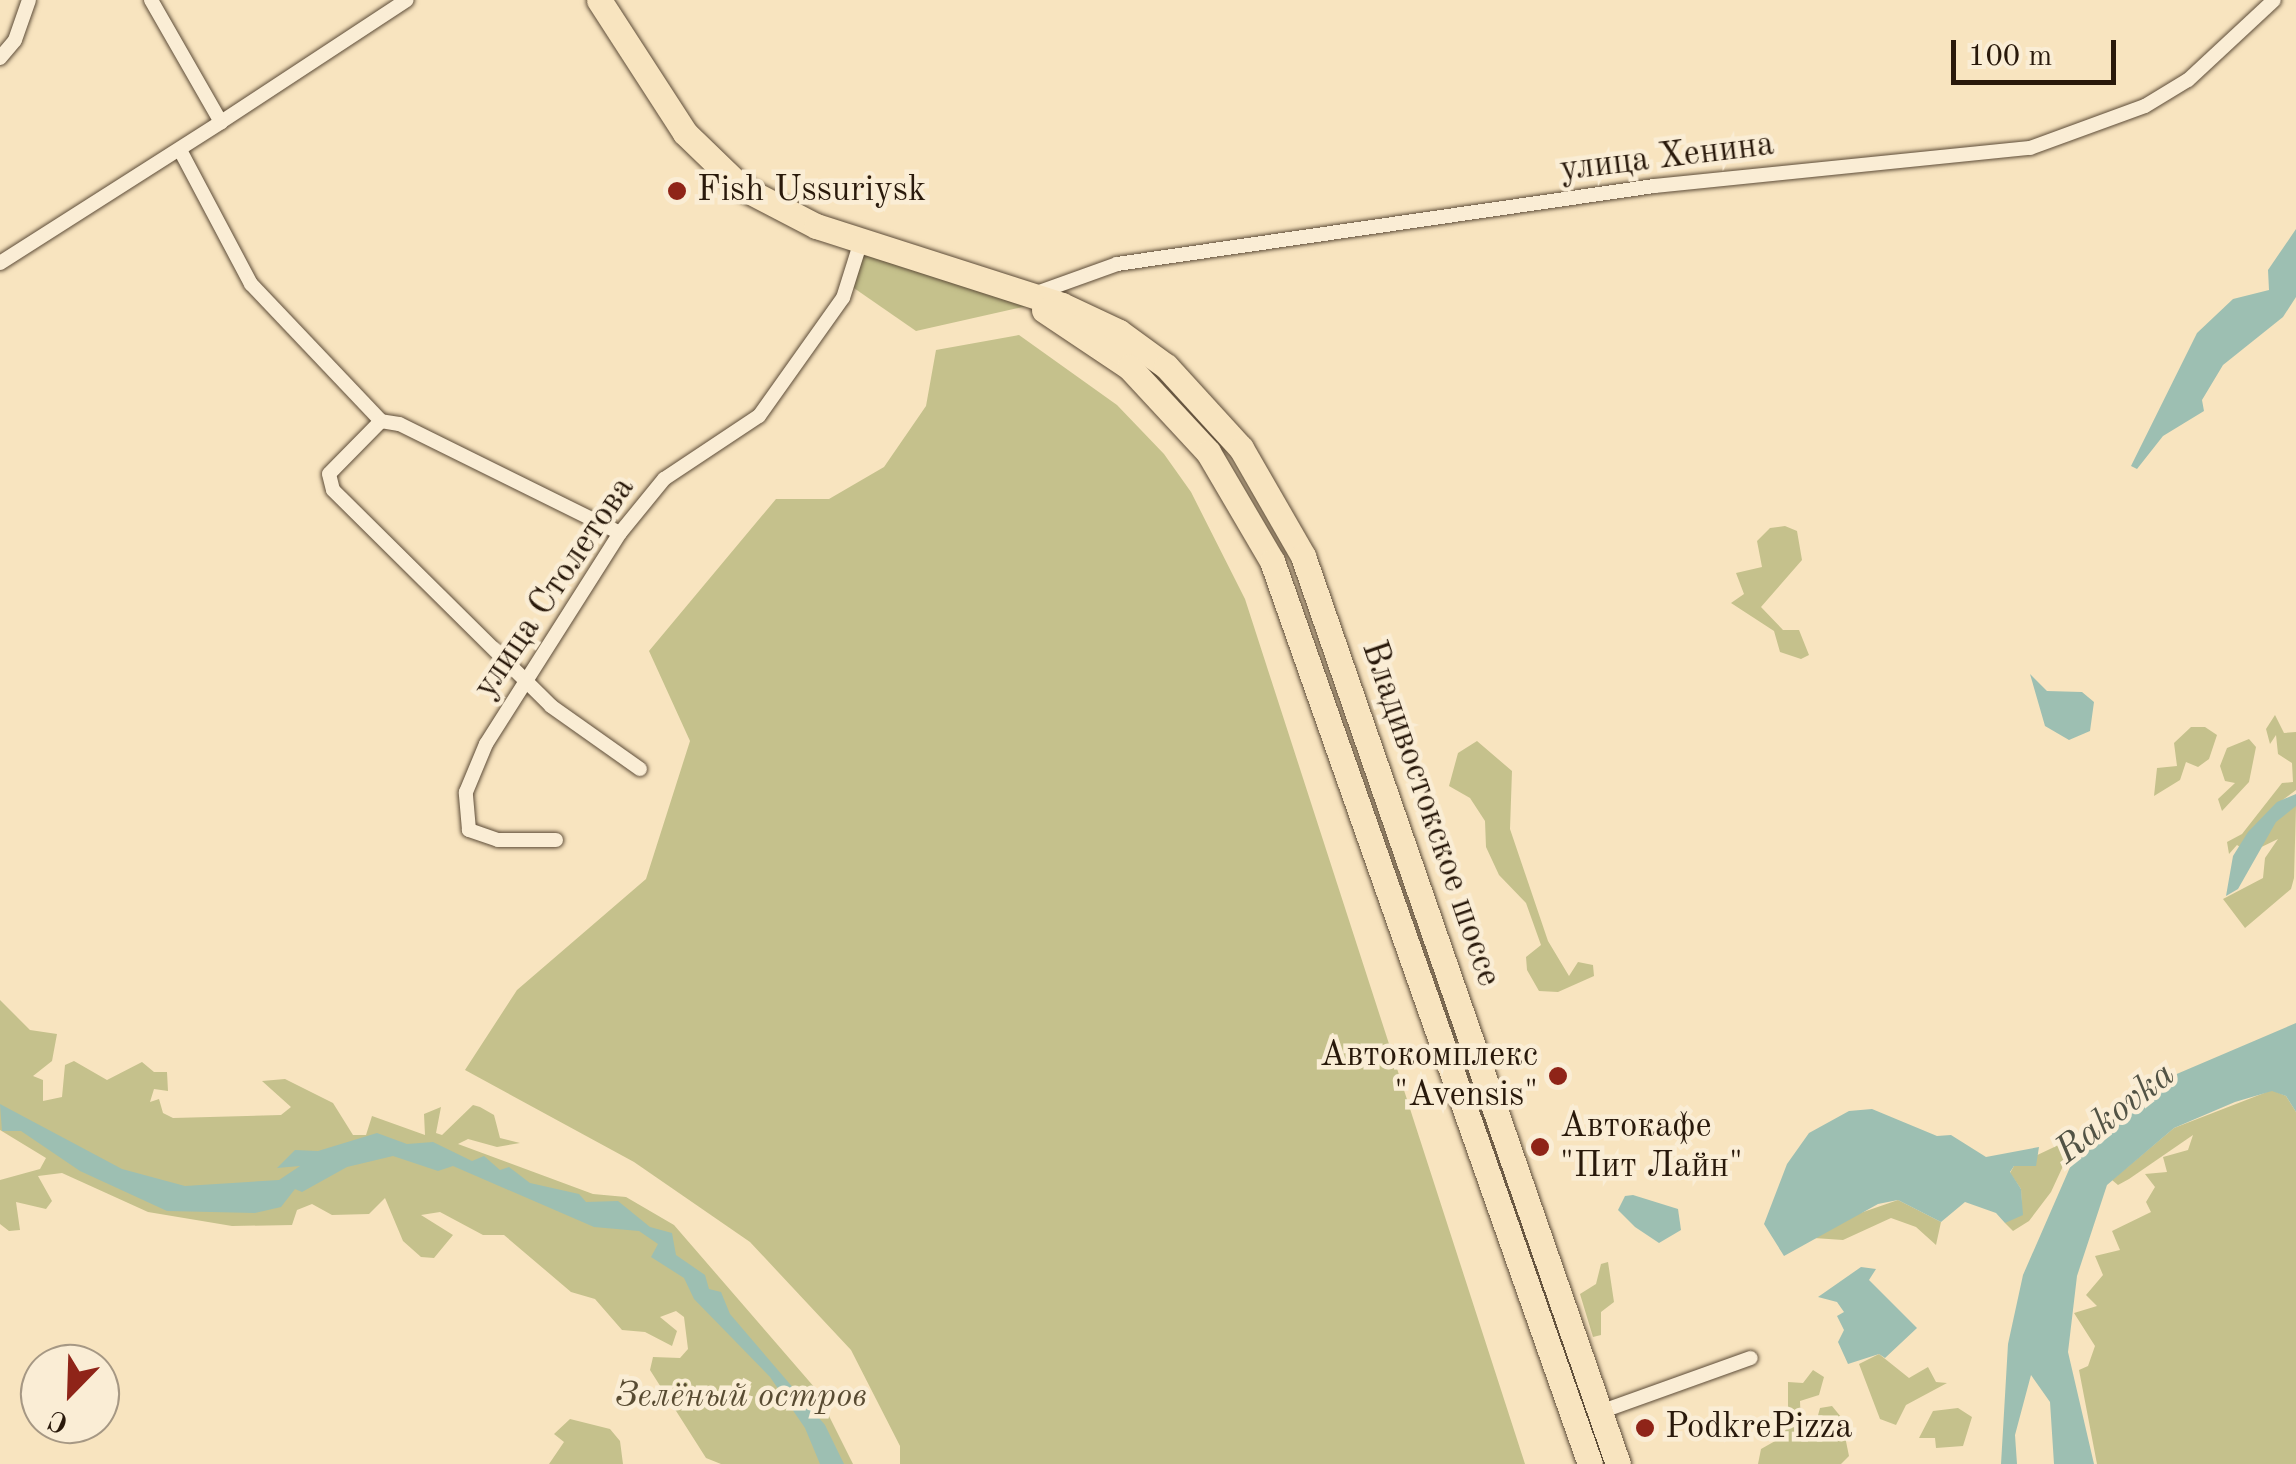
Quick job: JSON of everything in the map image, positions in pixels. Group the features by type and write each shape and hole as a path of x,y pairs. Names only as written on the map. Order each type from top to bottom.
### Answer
{"highway":[{"name":"Владивостокское шоссе","path":"598,0 656,92 713,164 767,203 861,241 1030,295 1119,332 1206,404 1273,496 1314,590 1618,1464"},
{"name":"Владивостокское шоссе","path":"1030,295 1129,367 1208,452 1238,496 1289,601 1590,1464"},
{"path":"1289,601 1297,586 1314,590"}],"street":[{"path":"0,58 15,40 29,0"},
{"path":"152,0 221,122"},
{"path":"0,263 407,0"},
{"name":"улица Хенина","path":"1030,295 1117,264 1654,186 2030,148 2112,123 2159,98 2188,80 2274,0"},
{"path":"180,150 251,284 381,422 425,435 620,533"},
{"name":"улица Столетова","path":"556,840 476,836 463,814 486,744 620,533 664,479 758,416 843,298 861,241"},
{"path":"381,422 335,464 329,474 333,490 528,678 551,706 640,769"},
{"path":"1600,1412 1751,1358"}],"green space":[{"path":"862,251 1027,306 916,331 851,286"},
{"path":"1019,335 1117,405 1164,454 1191,492 1245,599 1525,1464 900,1464 900,1446 851,1350 750,1242 634,1162 465,1070 517,990 646,879 690,741 649,651 776,499 829,499 884,467 926,406 936,350"},
{"path":"1785,526 1797,531 1802,560 1761,607 1783,630 1799,630 1809,655 1801,659 1780,652 1774,631 1731,603 1744,594 1736,573 1762,567 1757,541 1770,528"},
{"path":"2275,715 2284,733 2296,732 2296,790 2273,807 2296,806 2294,878 2291,889 2245,928 2223,899 2263,878 2265,858 2278,839 2249,853 2237,845 2229,854 2227,842 2242,834 2282,783 2293,782 2292,763 2278,754 2276,735 2270,744 2266,729"},
{"path":"2191,727 2205,727 2217,735 2209,759 2198,767 2186,762 2180,780 2154,796 2157,768 2177,766 2174,743"},
{"path":"2249,739 2256,747 2249,782 2222,811 2218,799 2235,783 2225,781 2220,766 2227,748"},
{"path":"1477,741 1512,771 1510,829 1548,941 1569,976 1578,962 1593,965 1594,976 1558,992 1539,991 1527,970 1526,957 1541,945 1526,903 1499,875 1486,847 1485,821 1470,798 1449,786 1458,753"},
{"name":"Зелёный остров","path":"0,1000 30,1030 57,1034 52,1061 33,1076 43,1080 43,1101 62,1097 65,1065 74,1061 107,1080 142,1062 154,1072 167,1072 168,1091 154,1089 150,1102 159,1099 163,1113 173,1118 281,1115 291,1107 262,1081 285,1079 333,1103 353,1135 366,1135 372,1116 425,1135 424,1114 441,1107 436,1133 442,1135 473,1105 480,1107 494,1115 500,1138 520,1143 497,1147 468,1139 458,1144 593,1194 626,1197 674,1225 815,1388 853,1464 721,1464 706,1458 650,1370 653,1357 680,1358 688,1349 684,1317 676,1311 660,1317 677,1331 672,1346 645,1332 622,1330 595,1299 571,1292 504,1235 483,1235 440,1212 421,1215 453,1235 434,1258 421,1257 403,1241 385,1198 369,1214 332,1215 312,1204 297,1210 292,1225 232,1226 148,1212 62,1173 38,1176 52,1201 46,1209 16,1202 20,1230 9,1231 0,1224 0,1180 40,1169 46,1158 0,1130"},
{"path":"2272,1090 2286,1096 2296,1112 2296,1464 2097,1464 2079,1370 2088,1366 2095,1346 2074,1313 2097,1306 2086,1295 2103,1275 2095,1256 2120,1250 2112,1231 2151,1212 2146,1202 2155,1187 2145,1174 2167,1172 2163,1157 2188,1150 2193,1135 2129,1179 2118,1185 2112,1180 2174,1128"},
{"path":"2067,1141 2070,1151 2051,1192 2029,1221 2013,1231 2005,1223 2008,1217 2022,1214 2021,1189 2010,1173 2014,1166"},
{"path":"1898,1200 1941,1222 1936,1245 1916,1227 1891,1218 1843,1240 1814,1238 1840,1220"},
{"path":"1608,1262 1614,1302 1601,1312 1601,1335 1593,1337 1580,1294 1596,1284 1601,1264"},
{"path":"1879,1354 1909,1378 1928,1367 1936,1382 1947,1383 1906,1405 1896,1425 1880,1419 1859,1364"},
{"path":"1813,1370 1824,1377 1819,1395 1800,1401 1801,1427 1828,1434 1817,1419 1820,1408 1832,1406 1841,1417 1849,1456 1841,1464 1758,1464 1761,1449 1782,1437 1788,1425 1788,1382 1803,1383"},
{"path":"1958,1408 1972,1417 1963,1446 1936,1448 1935,1438 1919,1438 1933,1411"},
{"path":"570,1419 610,1429 620,1441 623,1464 549,1464 564,1442 554,1434"}],"shaded area":[{"path":"2296,229 2296,297 2283,317 2223,365 2202,400 2204,411 2163,436 2137,469 2131,466 2197,333 2233,299 2269,290 2268,270"},
{"path":"2030,674 2047,691 2082,692 2094,702 2090,731 2069,740 2045,726"},
{"path":"2296,794 2296,806 2276,822 2238,889 2226,896 2233,856 2248,832 2277,802"},
{"path":"2296,1023 2296,1112 2286,1096 2272,1091 2235,1102 2174,1128 2107,1185 2077,1276 2068,1352 2094,1464 2054,1464 2050,1402 2031,1375 2015,1435 2017,1464 2001,1464 2008,1344 2023,1275 2071,1165 2125,1109 2172,1076"},
{"path":"0,1104 122,1169 185,1186 279,1180 300,1166 277,1168 295,1150 318,1151 377,1133 407,1144 433,1142 472,1161 484,1156 500,1170 509,1167 530,1183 579,1194 586,1202 618,1201 650,1227 672,1233 676,1255 705,1275 709,1289 721,1292 730,1314 825,1425 844,1464 820,1464 805,1428 770,1377 694,1299 684,1278 651,1257 658,1244 639,1231 594,1227 453,1166 438,1171 393,1156 347,1167 302,1192 295,1189 281,1207 255,1213 167,1211 80,1171 21,1131 2,1131"},
{"path":"1872,1109 1937,1136 1951,1135 1986,1157 2039,1147 2036,1166 2014,1166 2010,1172 2021,1189 2023,1215 2005,1223 1996,1213 1965,1202 1941,1222 1898,1200 1878,1204 1784,1256 1764,1224 1787,1164 1809,1133 1849,1111"},
{"path":"1625,1196 1678,1209 1681,1230 1659,1243 1635,1227 1618,1210"},
{"path":"1861,1267 1876,1269 1869,1280 1917,1328 1885,1358 1879,1354 1848,1364 1838,1342 1844,1330 1837,1316 1844,1312 1837,1302 1818,1297"}],"place":[{"name":"Fish Ussuriysk","path":"677,191"},
{"name":"Автокомплекс \"Avensis\"","path":"1558,1076"},
{"name":"Автокафе \"Пит Лайн\"","path":"1540,1147"},
{"name":"PodkrePizza","path":"1645,1428"}],"water label":[{"name":"Rakovka","path":"2116,1114"}]}
